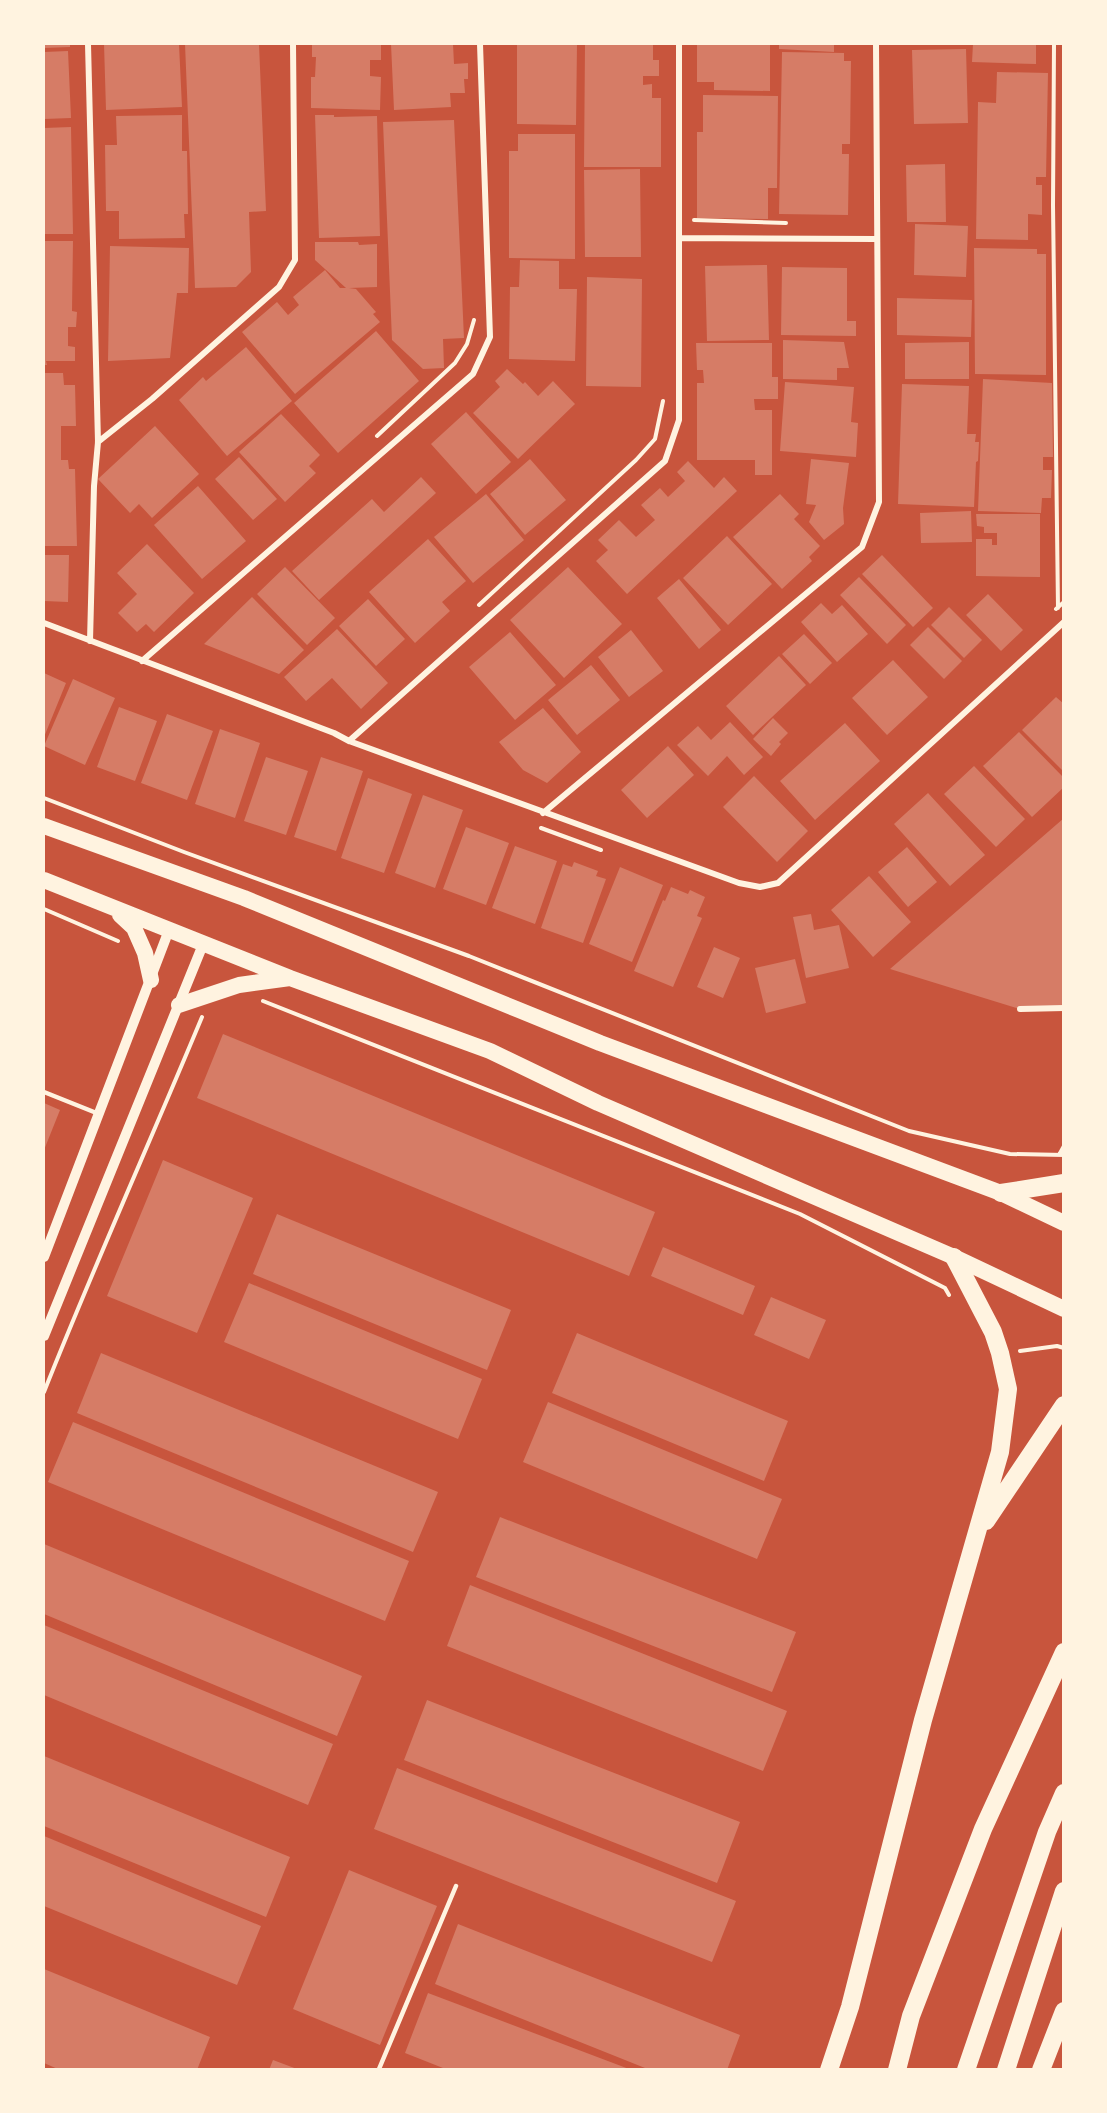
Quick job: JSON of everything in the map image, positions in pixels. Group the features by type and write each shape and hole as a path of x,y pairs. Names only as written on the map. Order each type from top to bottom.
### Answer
{"highway":[{"path":"44,826 244,898 600,1043 1001,1193 1064,1223"},
{"path":"44,880 290,978 489,1052 598,1103 954,1257 1064,1309"},
{"path":"112,907 134,928 145,953 151,980"},
{"path":"178,1005 239,985 290,978"},
{"path":"1001,1193 1064,1183"},
{"path":"829,2070 850,2007 923,1720 1000,1452 1008,1389 1000,1353 993,1332 954,1257"},
{"path":"975,1538 1064,1405"},
{"path":"890,2070 983,1829 1064,1652"},
{"path":"966,2070 1043,1843 1064,1794"},
{"path":"1006,2070 1064,1891"},
{"path":"1041,2070 1064,2011"},
{"path":"897,2070 911,2016"}],"street":[{"path":"88,44 98,442 94,486 90,641"},
{"path":"98,442 152,399 279,287 295,261 293,44"},
{"path":"142,661 473,374 490,337 480,44"},
{"path":"349,741 665,461 679,420 679,44"},
{"path":"543,813 862,547 879,502 876,44"},
{"path":"679,238 876,239"},
{"path":"44,623 543,813 739,883 760,887 778,883 1061,624"},
{"path":"45,1249 169,930"},
{"path":"44,1336 204,942"},
{"path":"1020,1009 1064,1008"}],"lane":[{"path":"44,1092 99,1114"},
{"path":"379,2068 456,1886"}],"path":[{"path":"1054,44 1053,205 1058,608 1061,624"},
{"path":"693,238 694,220 796,223"},
{"path":"372,441 455,363 467,344 474,322 474,311"},
{"path":"471,611 636,460 655,439 660,423 664,391"},
{"path":"1050,615 1064,602"},
{"path":"44,798 184,852 469,956 909,1131 1010,1154 1061,1155 1064,1146"},
{"path":"44,909 124,944"},
{"path":"255,998 800,1214 945,1288 950,1297"},
{"path":"44,1392 79,1302 153,1136 204,1012"},
{"path":"1000,1353 1057,1346 1064,1348"}],"building":[{"path":"44,44 70,44 70,47 44,48"},
{"path":"104,44 179,44 182,107 106,110"},
{"path":"185,44 259,44 266,211 249,212 251,272 236,287 195,288"},
{"path":"312,44 381,44 381,60 370,60 370,76 381,77 380,110 311,108 311,77 315,77 316,57 312,57"},
{"path":"391,44 453,44 454,64 468,63 468,79 464,79 465,93 450,93 451,107 394,110"},
{"path":"517,44 577,44 576,125 517,124"},
{"path":"585,44 653,44 653,60 659,60 659,76 643,76 643,85 652,84 652,98 661,98 661,167 584,167"},
{"path":"697,44 770,44 770,91 714,90 714,82 697,82"},
{"path":"779,44 834,44 834,52 779,49"},
{"path":"973,44 1036,44 1036,64 972,62"},
{"path":"966,49 968,123 914,124 912,50"},
{"path":"68,51 71,118 44,119 44,52"},
{"path":"782,52 844,53 844,61 851,61 850,144 842,144 842,154 849,154 848,215 779,214"},
{"path":"997,72 1048,73 1046,177 1036,177 1036,185 1042,185 1042,215 1028,214 1028,240 976,239 978,102 996,103"},
{"path":"703,95 778,96 777,188 768,188 768,219 697,218 697,132 703,132"},
{"path":"182,115 182,151 187,151 188,214 184,214 185,238 119,239 119,211 106,211 105,145 117,145 116,116"},
{"path":"315,115 377,116 380,236 319,238"},
{"path":"454,120 464,338 443,339 444,368 423,369 392,340 383,122"},
{"path":"71,127 73,234 44,234 44,128"},
{"path":"518,134 575,134 575,259 509,258 509,151 518,151"},
{"path":"945,164 946,222 907,222 906,165"},
{"path":"640,169 641,257 585,257 584,170"},
{"path":"915,224 968,226 966,277 914,275"},
{"path":"44,241 73,241 72,311 77,312 76,327 68,327 68,346 75,347 75,361 46,361 47,365 44,365"},
{"path":"315,242 377,244 377,287 349,288 356,289 376,312 373,314 380,322 295,394 242,332 277,302 288,315 299,305 293,297 325,270 340,288 346,288 315,260"},
{"path":"110,246 189,248 188,293 177,293 170,358 108,361"},
{"path":"974,248 1037,249 1037,254 1046,254 1046,375 975,374"},
{"path":"520,260 559,261 559,289 577,289 575,361 509,359 510,287 519,287"},
{"path":"767,265 769,340 707,341 705,266"},
{"path":"782,267 847,268 847,321 856,321 856,336 781,335"},
{"path":"587,277 642,279 641,387 586,386"},
{"path":"897,298 972,300 971,337 897,335"},
{"path":"376,331 419,381 338,453 294,403"},
{"path":"783,340 844,342 849,368 837,368 837,380 783,379"},
{"path":"969,342 969,379 905,379 905,343"},
{"path":"696,343 772,343 772,377 778,377 778,399 754,399 755,410 772,410 772,475 755,475 755,460 697,460 697,383 704,383 703,370 697,370"},
{"path":"246,347 292,401 227,456 179,400 203,377 206,381"},
{"path":"507,369 523,384 525,382 538,396 553,381 575,404 518,459 473,413 500,387 495,381"},
{"path":"44,373 63,373 64,385 75,385 76,426 61,426 61,460 68,460 69,469 75,469 77,546 44,546"},
{"path":"983,379 1052,383 1053,457 1043,457 1043,470 1052,470 1051,498 1042,498 1041,513 978,511"},
{"path":"785,382 854,387 851,422 858,423 856,457 780,451"},
{"path":"902,384 969,386 967,434 976,434 975,442 979,442 974,507 898,504"},
{"path":"466,412 511,462 476,494 431,444"},
{"path":"281,414 320,455 309,466 316,473 285,502 239,452"},
{"path":"155,426 199,474 152,518 139,504 130,513 98,479"},
{"path":"239,457 277,499 253,520 215,479"},
{"path":"530,459 566,500 525,535 490,494"},
{"path":"811,459 849,463 843,508 844,524 824,540 809,522 816,505 806,504"},
{"path":"688,461 714,488 724,477 737,491 627,594 596,561 608,550 598,540 619,520 636,537 655,520 641,505 660,488 668,497 685,481 677,472"},
{"path":"421,477 436,493 319,600 292,571 372,499 384,512"},
{"path":"198,486 246,541 202,579 154,525"},
{"path":"486,494 524,540 473,583 434,537"},
{"path":"780,494 799,514 794,519 820,546 809,557 812,561 782,589 733,537"},
{"path":"971,511 972,542 921,543 920,513"},
{"path":"976,514 1040,514 1040,577 976,576 976,539 992,539 992,545 997,545 997,533 984,533 984,527 977,526"},
{"path":"727,536 772,584 728,625 683,578"},
{"path":"428,539 466,581 442,602 450,611 415,643 369,592"},
{"path":"147,544 194,593 154,632 146,624 137,632 118,613 137,594 117,573"},
{"path":"44,555 69,555 68,602 44,601"},
{"path":"882,555 933,608 913,627 862,574"},
{"path":"285,567 335,618 307,645 257,594"},
{"path":"568,567 622,624 564,678 510,620"},
{"path":"859,577 906,625 887,644 840,595"},
{"path":"679,579 721,630 699,649 657,598"},
{"path":"988,594 1023,630 1001,651 966,615"},
{"path":"252,597 304,650 279,674 204,644"},
{"path":"368,599 405,639 376,666 339,626"},
{"path":"821,603 832,614 842,605 868,634 837,662 801,622"},
{"path":"949,607 982,640 964,658 931,625"},
{"path":"928,627 962,661 944,679 910,645"},
{"path":"337,629 388,683 361,709 332,678 306,701 284,677"},
{"path":"631,630 663,671 629,697 598,657"},
{"path":"510,632 556,685 515,720 469,667"},
{"path":"804,634 832,663 810,684 782,654"},
{"path":"779,656 806,685 753,735 726,706"},
{"path":"893,660 928,697 887,735 852,698"},
{"path":"591,665 620,700 577,735 548,700"},
{"path":"44,673 66,683 44,737"},
{"path":"73,679 115,698 85,765 44,746"},
{"path":"1056,697 1064,704 1064,772 1022,730"},
{"path":"119,707 157,721 135,781 97,767"},
{"path":"543,708 581,752 547,783 523,770 499,742"},
{"path":"167,714 213,731 187,800 141,783"},
{"path":"773,718 788,733 779,742 781,744 771,756 753,739"},
{"path":"730,722 763,757 744,775 727,756 708,776 677,745 698,726 711,740"},
{"path":"845,723 880,761 815,820 780,781"},
{"path":"220,729 260,743 235,818 195,804"},
{"path":"1019,732 1064,778 1064,787 1032,817 983,766"},
{"path":"668,746 694,775 647,818 621,790"},
{"path":"266,757 308,771 286,835 244,821"},
{"path":"321,757 363,771 336,851 294,837"},
{"path":"974,766 1025,819 996,847 944,794"},
{"path":"754,776 808,831 777,862 723,807"},
{"path":"368,778 412,794 384,873 341,858"},
{"path":"928,793 985,855 950,886 894,824"},
{"path":"423,795 463,810 435,888 395,873"},
{"path":"1064,818 1064,1008 1020,1009 890,969"},
{"path":"466,827 509,843 486,905 443,889"},
{"path":"515,846 557,861 535,924 492,908"},
{"path":"907,847 937,882 908,907 878,872"},
{"path":"574,862 598,871 596,876 606,879 583,943 541,928 563,864 572,867"},
{"path":"620,867 663,885 632,962 589,944"},
{"path":"869,876 911,922 873,957 831,910"},
{"path":"671,887 688,894 690,890 705,897 697,916 702,918 673,987 634,971 663,900 665,901"},
{"path":"811,914 814,930 839,925 849,968 806,978 793,917"},
{"path":"714,947 740,958 723,998 697,987"},
{"path":"795,959 806,1003 766,1013 755,968"},
{"path":"223,1034 655,1212 629,1276 197,1098"},
{"path":"44,1103 60,1110 44,1150"},
{"path":"163,1160 253,1198 197,1333 107,1296"},
{"path":"277,1214 511,1310 487,1370 253,1274"},
{"path":"663,1247 755,1286 743,1315 651,1276"},
{"path":"249,1283 482,1379 458,1439 224,1342"},
{"path":"771,1297 826,1320 809,1359 754,1335"},
{"path":"577,1333 788,1421 764,1481 552,1393"},
{"path":"101,1353 438,1492 413,1552 77,1413"},
{"path":"548,1402 782,1499 757,1559 523,1462"},
{"path":"73,1422 409,1561 385,1621 48,1482"},
{"path":"500,1517 796,1632 772,1692 476,1577"},
{"path":"44,1544 362,1676 337,1736 44,1614"},
{"path":"470,1585 787,1711 763,1771 447,1646"},
{"path":"44,1625 333,1744 308,1805 44,1695"},
{"path":"427,1700 740,1822 717,1883 404,1760"},
{"path":"44,1756 290,1857 266,1917 44,1826"},
{"path":"397,1768 736,1901 712,1962 374,1829"},
{"path":"44,1836 261,1926 237,1985 44,1906"},
{"path":"349,1870 437,1906 380,2045 293,2009"},
{"path":"458,1924 740,2035 727,2070 650,2070 435,1984"},
{"path":"44,1969 210,2037 197,2070 60,2070 44,2063"},
{"path":"428,1993 629,2070 448,2070 405,2053"},
{"path":"273,2060 297,2069 297,2070 269,2070"}]}
